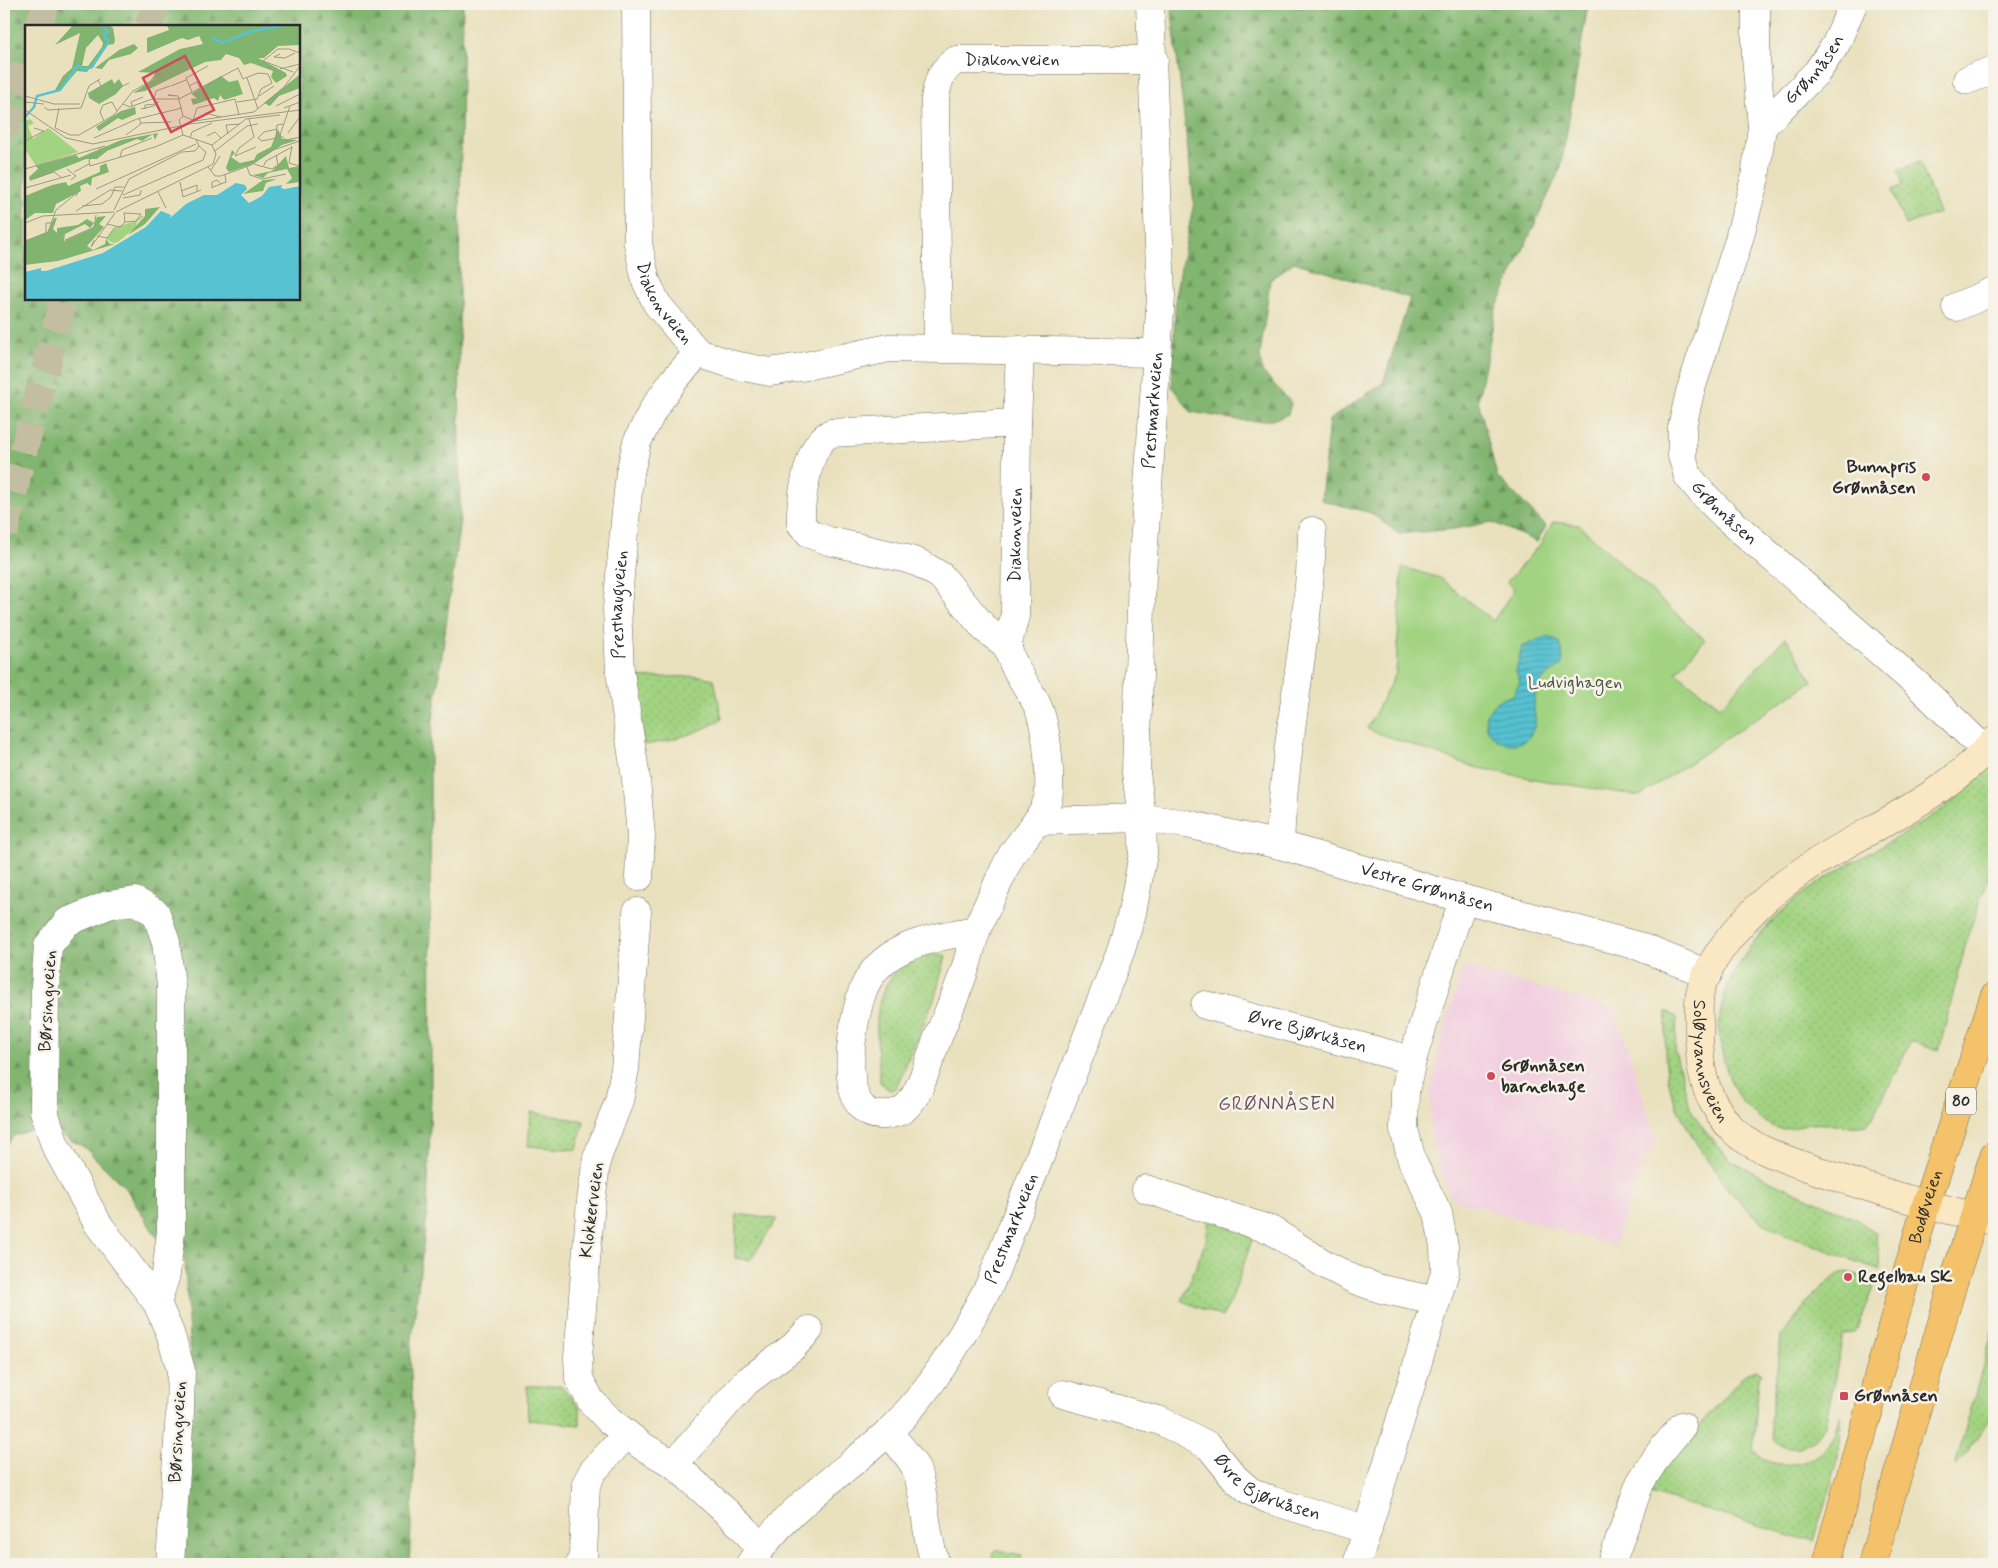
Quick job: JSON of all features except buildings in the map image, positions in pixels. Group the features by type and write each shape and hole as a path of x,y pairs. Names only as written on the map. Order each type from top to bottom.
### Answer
{"main road":[{"name":"Bodøveien","path":"1826,1564 1926,1206 1994,997"},
{"path":"1872,1564 1954,1280 1984,1219 1994,1155"}],"street":[{"name":"Diakonveien","path":"636,4 638,244 646,281 657,304 698,353 734,366 770,372 889,348 1157,353"},
{"name":"Prestmarkveien","path":"755,1556 787,1518 888,1432 920,1397 947,1361 990,1284 1121,950 1132,913 1143,854 1142,818 1136,773 1142,573 1160,296 1154,60 1150,4"},
{"name":"Grønnåsen","path":"1756,4 1756,57 1762,127 1755,178 1738,243 1692,383 1686,409 1682,427 1682,456 1688,476 1726,518 1990,746"},
{"name":"Grønnåsen","path":"1762,127 1817,72 1836,44 1853,4"},
{"name":"Diakonveien","path":"938,348 935,99 937,84 943,70 956,60 1154,60"},
{"path":"1967,80 1994,70"},
{"path":"1956,307 1994,291"},
{"name":"Diakonveien","path":"1008,646 1016,616 1017,423 1020,350"},
{"name":"Presthaugveien","path":"639,877 641,836 636,779 620,671 617,608 630,473 637,442 654,408 674,380 698,353"},
{"path":"976,930 938,937 910,946 889,956 876,967 865,984 857,1007 850,1071 852,1091 871,1114 894,1114 904,1110 911,1102 921,1082 966,966 976,930 1012,855 1038,821 1049,795 1046,734 1038,706 1018,672 1008,646 985,629 941,576 920,563 829,542 810,534 801,524 800,506 813,453 822,440 831,433 1017,423"},
{"path":"1280,845 1281,811 1305,629 1312,531"},
{"name":"Soløyvannsveien","path":"1984,1219 1926,1206 1873,1190 1795,1163 1752,1144 1730,1127 1703,1081 1699,1051 1698,1019 1700,993 1708,974 1726,942 1756,909 1784,884 1823,858 1939,791 1990,746"},
{"path":"1038,821 1142,818"},
{"name":"Vestre Grønnåsen","path":"1142,818 1188,824 1280,845 1464,899 1638,946 1708,974"},
{"path":"1357,1564 1445,1272 1444,1247 1438,1214 1412,1161 1404,1129 1405,1092 1412,1060 1464,899"},
{"name":"Børsingveien","path":"157,1303 166,1274 171,1231 171,986 166,942 156,913 135,901 108,905 67,922 48,946 45,986 44,1111 55,1145 98,1224 157,1303 170,1333 180,1370 180,1411 170,1564"},
{"name":"Klokkerveien","path":"637,912 624,1069 619,1101 597,1158 591,1201 578,1357 579,1379 591,1401 626,1435 674,1464 744,1528 755,1556"},
{"name":"Øvre Bjørkåsen","path":"1205,1005 1412,1060"},
{"path":"1146,1189 1271,1230 1326,1265 1355,1280 1381,1289 1436,1301"},
{"path":"674,1464 746,1382 793,1347 809,1330"},
{"name":"Øvre Bjørkåsen","path":"1063,1394 1161,1421 1209,1446 1235,1478 1250,1491 1270,1500 1368,1530"},
{"path":"1611,1564 1640,1483 1658,1455 1682,1426"},
{"path":"888,1432 915,1467 922,1488 926,1528 934,1564"},
{"path":"580,1564 584,1548 586,1484 593,1471 626,1435"}],"shaded area":[{"path":"1463,966 1615,1009 1657,1142 1642,1163 1614,1246 1452,1199 1431,1142 1430,1094 1440,1042"}],"green space":[{"path":"4,4 463,4 459,280 460,521 430,743 431,1096 427,1214 410,1356 415,1453 409,1564 177,1564 190,1358 185,1260 155,1235 127,1190 84,1147 44,1126 13,1136 4,1148"},
{"path":"1171,4 1588,4 1561,167 1496,309 1478,400 1497,476 1546,526 1537,542 1492,522 1454,529 1399,534 1371,513 1321,500 1329,420 1383,383 1410,298 1294,262 1270,280 1260,356 1262,371 1291,403 1288,414 1266,421 1254,421 1191,412 1172,387 1176,291 1194,203"},
{"path":"1920,162 1939,213 1905,225 1892,190 1903,185 1898,170"},
{"name":"Ludvighagen","path":"1553,522 1579,525 1705,640 1676,672 1720,707 1786,637 1812,681 1640,796 1474,767 1367,729 1396,673 1402,567 1440,578 1493,621 1514,590 1507,582 1541,543"},
{"path":"700,676 714,679 722,719 685,736 644,745 634,678"},
{"path":"1994,760 1994,863 1968,935 1939,1050 1911,1041 1876,1112 1867,1125 1818,1124 1785,1129 1768,1124 1748,1108 1737,1094 1726,1069 1719,1033 1720,1013 1725,994 1733,976 1752,945 1774,919 1800,897 1856,860 1945,807 1971,785"},
{"path":"940,954 946,956 935,997 896,1088 889,1090 880,1082 877,1030 881,997 887,983 898,970 913,960"},
{"path":"1667,1011 1677,1018 1675,1051 1690,1108 1704,1130 1731,1161 1854,1218 1876,1233 1881,1270 1775,1230 1745,1208 1732,1193 1705,1157 1682,1118 1674,1099 1669,1083 1665,1056"},
{"path":"531,1112 584,1121 577,1150 528,1146"},
{"path":"736,1214 777,1219 750,1260 735,1258"},
{"path":"1209,1216 1254,1234 1231,1301 1222,1317 1182,1301 1206,1241"},
{"path":"1846,1272 1876,1280 1856,1331 1843,1336 1825,1426 1814,1439 1800,1447 1786,1447 1774,1441 1770,1422 1781,1336 1813,1296 1838,1274"},
{"path":"1994,1326 1994,1412 1963,1458 1955,1466"},
{"path":"1756,1370 1762,1374 1759,1377 1753,1450 1765,1460 1773,1463 1791,1464 1800,1463 1816,1456 1829,1444 1840,1415 1839,1458 1813,1542 1650,1493 1656,1474 1745,1374"},
{"path":"527,1386 561,1386 580,1408 580,1425 528,1420"},
{"path":"994,1550 1022,1555 1020,1564 992,1564"}],"water":[{"path":"1548,636 1560,643 1562,653 1561,665 1544,678 1539,686 1534,703 1535,722 1530,735 1521,743 1509,744 1502,742 1488,730 1486,715 1497,701 1513,695 1520,682 1516,671 1522,647"}],"tunnel":[{"path":"38,25 46,4"},
{"path":"148,25 156,4"},
{"path":"4,132 25,66"},
{"path":"4,534 20,464 64,300"}],"place":[{"name":"Bunnpris Grønnåsen","path":"1926,477"},
{"name":"Grønnåsen barnehage","path":"1491,1076"},
{"name":"Regelbau SK","path":"1848,1277"},
{"name":"Grønnåsen","path":"1844,1396"}],"district":[{"name":"GRØNNÅSEN","path":"1277,1104"}]}
